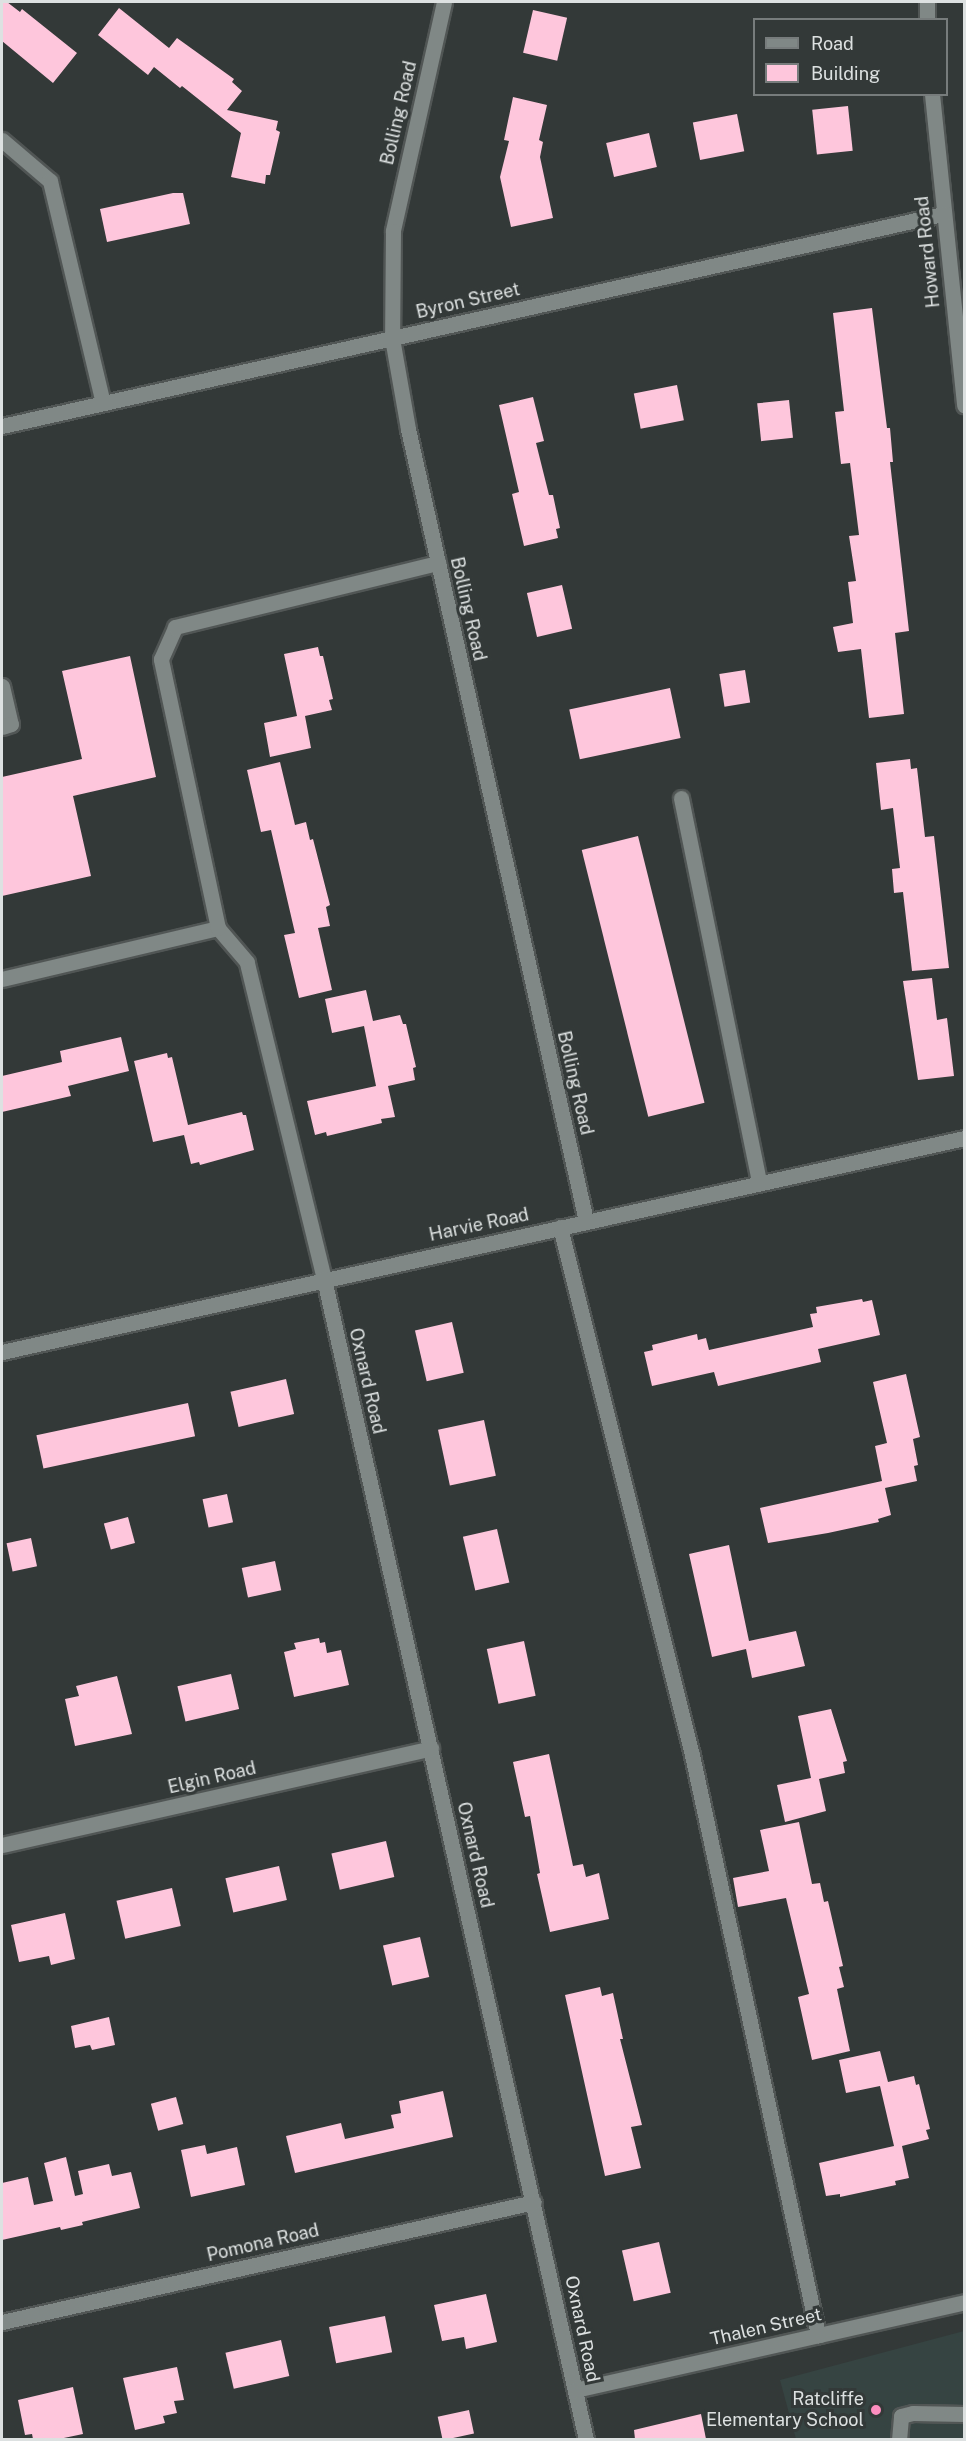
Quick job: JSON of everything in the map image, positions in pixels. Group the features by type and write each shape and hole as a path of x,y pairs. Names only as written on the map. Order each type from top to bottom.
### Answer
{"street":[{"name":"Bolling Road","path":"444,2 393,231 393,338 408,429 585,1221"},
{"path":"927,2 927,18"},
{"name":"Howard Road","path":"932,96 964,405"},
{"path":"2,140 50,181 104,403"},
{"name":"Byron Street","path":"2,426 943,214"},
{"path":"2,979 218,928 161,659 175,627 438,563"},
{"path":"2,686 11,724 2,727"},
{"path":"681,798 759,1183"},
{"name":"Oxnard Road","path":"218,928 247,962 324,1279 586,2439"},
{"name":"Harvie Road","path":"2,1352 964,1138"},
{"path":"560,1227 692,1755 818,2335"},
{"name":"Elgin Road","path":"2,1845 431,1748"},
{"name":"Pomona Road","path":"2,2322 534,2202"},
{"name":"Thalen Street","path":"575,2390 964,2302"},
{"path":"899,2439 901,2416 913,2413 964,2414"}],"shaded area":[{"name":"Ratcliffe Elementary School","path":"964,2331 964,2439 796,2439 780,2380"}],"building":[{"path":"2,2 7,2 20,12 22,9 77,53 53,83 2,41"},
{"path":"119,8 169,48 177,38 234,79 232,82 242,91 227,110 278,121 276,130 280,132 270,175 266,175 265,184 231,177 241,133 182,86 180,88 154,67 148,75 98,35"},
{"path":"533,10 567,18 557,61 523,53"},
{"path":"513,97 547,105 539,140 543,142 540,157 553,218 511,227 500,177 509,141 504,140"},
{"path":"848,106 853,151 817,155 812,110"},
{"path":"737,114 744,151 700,160 693,123"},
{"path":"649,133 657,167 614,177 606,143"},
{"path":"173,193 183,193 190,224 107,242 100,209"},
{"path":"872,308 887,428 890,428 893,462 890,462 909,631 895,633 904,714 869,718 861,649 838,652 833,627 853,623 848,582 856,581 849,536 859,535 850,463 841,464 835,412 844,411 833,313"},
{"path":"677,385 684,420 641,429 634,393"},
{"path":"533,397 544,441 536,443 549,495 553,495 560,528 556,529 558,538 524,546 512,494 519,492 499,405"},
{"path":"789,400 793,438 761,441 757,403"},
{"path":"562,585 572,629 537,637 527,593"},
{"path":"318,647 320,656 323,656 333,699 329,700 332,710 305,716 311,748 270,757 264,723 297,716 284,654"},
{"path":"130,656 156,777 73,796 91,876 2,896 2,777 82,759 62,671"},
{"path":"745,670 750,703 724,707 719,674"},
{"path":"670,688 681,738 580,759 569,709"},
{"path":"910,759 911,769 917,768 925,837 934,836 949,968 912,971 903,892 894,893 892,869 900,868 893,808 881,810 876,763"},
{"path":"280,762 295,825 306,822 310,840 313,839 330,905 326,907 330,926 318,928 332,990 299,998 284,935 295,933 271,830 261,832 247,770"},
{"path":"638,836 705,1103 648,1117 582,850"},
{"path":"932,978 937,1020 947,1018 954,1076 918,1080 903,981"},
{"path":"366,990 373,1021 400,1015 403,1024 406,1024 416,1067 413,1068 415,1080 388,1086 395,1117 381,1119 382,1123 327,1136 326,1132 315,1135 307,1101 376,1086 364,1026 332,1033 325,999"},
{"path":"121,1037 129,1071 68,1086 71,1096 2,1112 2,1076 62,1062 60,1051"},
{"path":"167,1053 168,1058 172,1057 188,1125 242,1112 246,1115 254,1150 200,1165 199,1162 191,1164 184,1135 153,1142 134,1061"},
{"path":"862,1299 863,1302 872,1300 880,1335 818,1349 821,1362 718,1386 714,1372 652,1386 644,1352 653,1350 652,1345 697,1334 698,1340 706,1338 709,1350 813,1327 810,1314 817,1313 816,1307"},
{"path":"452,1322 464,1373 427,1381 415,1331"},
{"path":"906,1374 920,1437 913,1439 918,1465 914,1466 917,1481 885,1488 891,1515 878,1519 879,1522 768,1543 760,1508 882,1481 875,1446 887,1443 873,1382"},
{"path":"286,1379 294,1414 239,1427 230,1392"},
{"path":"188,1403 195,1436 43,1468 36,1435"},
{"path":"484,1420 496,1476 450,1486 438,1430"},
{"path":"227,1494 233,1522 209,1528 203,1499"},
{"path":"128,1517 135,1543 111,1550 104,1523"},
{"path":"497,1529 509,1583 475,1590 463,1537"},
{"path":"31,1538 37,1566 13,1572 7,1543"},
{"path":"729,1545 749,1641 796,1631 805,1666 752,1678 746,1649 712,1657 689,1554"},
{"path":"275,1561 281,1590 248,1597 242,1568"},
{"path":"319,1638 320,1643 325,1642 327,1653 341,1650 349,1685 294,1697 284,1652 296,1649 294,1643"},
{"path":"524,1641 536,1696 498,1704 487,1649"},
{"path":"231,1674 239,1709 186,1721 177,1686"},
{"path":"117,1676 132,1734 75,1746 65,1699 79,1696 76,1686"},
{"path":"831,1709 847,1761 843,1762 845,1773 819,1779 826,1811 785,1822 777,1785 811,1778 798,1716"},
{"path":"549,1754 573,1866 583,1864 586,1877 599,1873 609,1919 550,1932 537,1874 540,1873 530,1816 525,1817 513,1762"},
{"path":"799,1822 812,1884 820,1883 824,1902 828,1901 843,1966 839,1967 844,1987 837,1989 850,2051 812,2060 798,1997 809,1994 786,1898 738,1907 733,1878 769,1871 760,1830"},
{"path":"386,1841 394,1877 340,1890 331,1854"},
{"path":"279,1866 287,1900 233,1912 225,1878"},
{"path":"172,1888 181,1926 125,1939 116,1901"},
{"path":"65,1913 75,1959 51,1965 49,1956 19,1962 11,1925"},
{"path":"420,1937 429,1977 392,1985 383,1946"},
{"path":"600,1987 602,1996 613,1993 623,2039 620,2039 642,2125 631,2127 641,2168 605,2176 565,1995"},
{"path":"109,2017 115,2045 92,2050 90,2045 75,2048 71,2026"},
{"path":"880,2051 888,2082 914,2076 916,2085 919,2084 930,2129 926,2130 929,2139 902,2146 909,2178 895,2181 896,2185 840,2197 840,2194 826,2196 819,2163 894,2146 880,2086 846,2093 839,2060"},
{"path":"443,2091 453,2137 295,2173 286,2136 341,2123 345,2139 394,2128 391,2115 401,2113 399,2101"},
{"path":"176,2097 183,2124 158,2131 151,2104"},
{"path":"205,2145 207,2154 237,2147 245,2185 191,2197 181,2150"},
{"path":"66,2157 75,2196 83,2194 78,2171 109,2164 112,2176 131,2172 140,2208 82,2222 83,2225 61,2230 60,2227 2,2240 2,2183 28,2177 34,2205 53,2201 44,2163"},
{"path":"659,2242 671,2293 634,2301 622,2251"},
{"path":"486,2294 497,2342 466,2349 464,2337 442,2341 434,2305"},
{"path":"385,2316 392,2352 336,2363 329,2327"},
{"path":"281,2340 289,2376 234,2389 225,2353"},
{"path":"177,2367 184,2400 174,2401 177,2413 163,2416 165,2423 135,2430 123,2378"},
{"path":"73,2387 83,2434 59,2439 33,2439 32,2434 25,2435 18,2400"},
{"path":"469,2410 474,2433 443,2440 438,2417"},
{"path":"701,2414 706,2439 635,2439 634,2430"}],"place":[{"name":"Ratcliffe Elementary School","path":"876,2410"}]}
